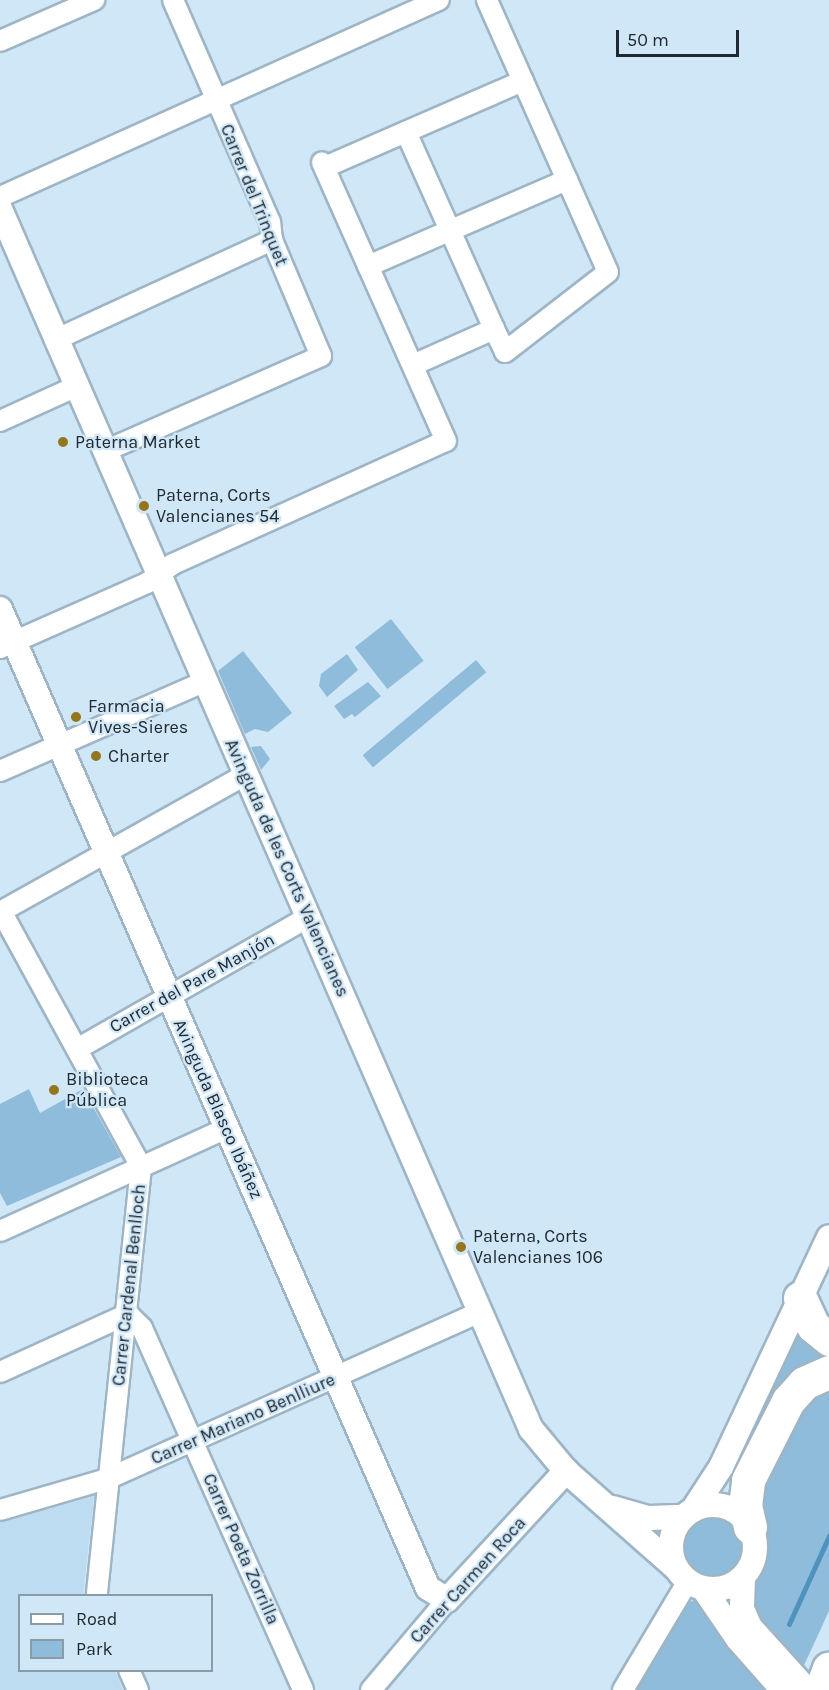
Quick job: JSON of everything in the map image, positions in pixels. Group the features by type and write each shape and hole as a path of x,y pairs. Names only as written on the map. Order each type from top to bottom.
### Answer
{"highway":[{"path":"800,1298 813,1326 829,1340"},
{"path":"739,1518 745,1506 748,1480 788,1401 804,1383 829,1372"},
{"path":"801,1687 829,1668"}],"street":[{"path":"0,41 94,0"},
{"name":"Carrer del Trinquet","path":"105,451 321,356 272,240 270,222 173,0"},
{"path":"0,197 216,100 233,90 439,0"},
{"path":"406,132 506,352 608,272 487,0"},
{"path":"7,645 160,577 173,564 446,441 323,165 523,81"},
{"path":"368,266 567,180"},
{"name":"Avinguda de les Corts Valencianes","path":"0,209 531,1429 566,1471 689,1579"},
{"path":"57,339 272,240"},
{"path":"413,365 494,329"},
{"path":"0,422 77,386"},
{"name":"Avinguda Blasco Ibáñez","path":"0,609 7,645 59,745 428,1588 447,1600"},
{"path":"0,771 206,681"},
{"path":"1,911 246,774"},
{"name":"Carrer Cardenal Benlloch","path":"1,911 141,1167 128,1314 107,1479 97,1594"},
{"name":"Carrer del Pare Manjón","path":"77,1049 308,917"},
{"path":"0,1231 227,1128"},
{"path":"801,1687 738,1639 689,1579 671,1541 721,1467 829,1237"},
{"name":"Carrer Mariano Benlliure","path":"0,1510 107,1479 480,1312"},
{"path":"0,1372 128,1314"},
{"name":"Carrer Poeta Zorrilla","path":"128,1314 142,1328 303,1690"},
{"path":"721,1467 722,1493 739,1518 755,1553 743,1577 742,1609 750,1627 801,1687"},
{"name":"Carrer Carmen Roca","path":"371,1690 447,1600 566,1471"},
{"path":"688,1513 717,1505 739,1518"},
{"name":"Avinguda de les Corts Valencianes","path":"605,1506 649,1518 688,1513"},
{"path":"689,1579 717,1589 743,1577"},
{"path":"623,1690 689,1579"},
{"path":"129,1672 138,1690"}],"shaded area":[{"path":"94,1496 83,1594 18,1594 18,1672 115,1672 123,1690 0,1690 0,1523"}],"green space":[{"path":"391,619 424,661 387,689 355,647"},
{"path":"243,651 292,713 268,732 255,729 245,734 218,671"},
{"path":"347,654 358,670 327,697 319,686 321,674"},
{"path":"476,660 486,672 373,767 363,755"},
{"path":"368,682 381,696 355,717 352,714 344,719 334,706"},
{"path":"261,746 270,759 261,770 251,747"},
{"path":"29,1089 40,1113 83,1089 121,1157 7,1206 0,1193 0,1104"},
{"path":"798,1326 829,1348 829,1362 733,1491 728,1470"},
{"path":"829,1383 829,1611 800,1674 755,1620 752,1590 764,1569 768,1539 753,1504 795,1406"},
{"path":"713,1515 731,1520 736,1524 740,1529 745,1547 740,1565 736,1570 731,1574 713,1579 695,1574 690,1570 686,1565 681,1547 686,1529 690,1524 695,1520"},
{"path":"697,1598 726,1643 765,1690 636,1690 687,1604"}],"waterway":[{"path":"789,1624 829,1536"}],"place":[{"name":"Paterna Market","path":"63,442"},
{"name":"Paterna, Corts Valencianes 54","path":"144,506"},
{"name":"Farmacia Vives-Sieres","path":"76,717"},
{"name":"Charter","path":"96,756"},
{"name":"Biblioteca Pública","path":"54,1090"},
{"name":"Paterna, Corts Valencianes 106","path":"461,1247"}]}
